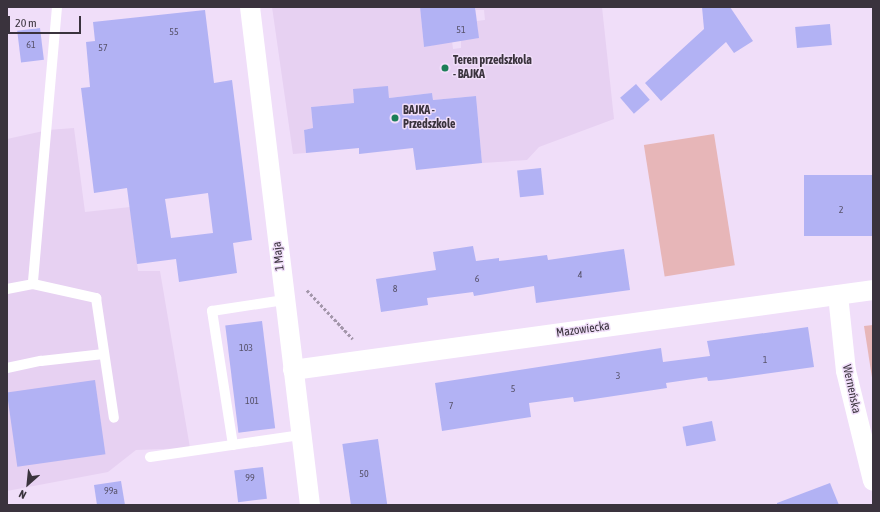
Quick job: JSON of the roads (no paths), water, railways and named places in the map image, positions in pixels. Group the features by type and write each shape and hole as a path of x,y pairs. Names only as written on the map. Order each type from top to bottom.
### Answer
{"street":[{"name":"1 Maja","path":"250,7 300,435 310,505"},
{"name":"Mazowiecka","path":"293,370 873,290"},
{"name":"Werneńska","path":"838,295 846,371 873,481"}],"lane":[{"path":"33,284 57,7"},
{"path":"7,289 33,284 96,298 114,418"},
{"path":"233,445 212,311 284,300"},
{"path":"7,368 41,361 104,354"},
{"path":"150,457 300,435"}],"place":[{"name":"Teren przedszkola - BAJKA","path":"445,68"},
{"name":"BAJKA - Przedszkole","path":"395,118"}]}
